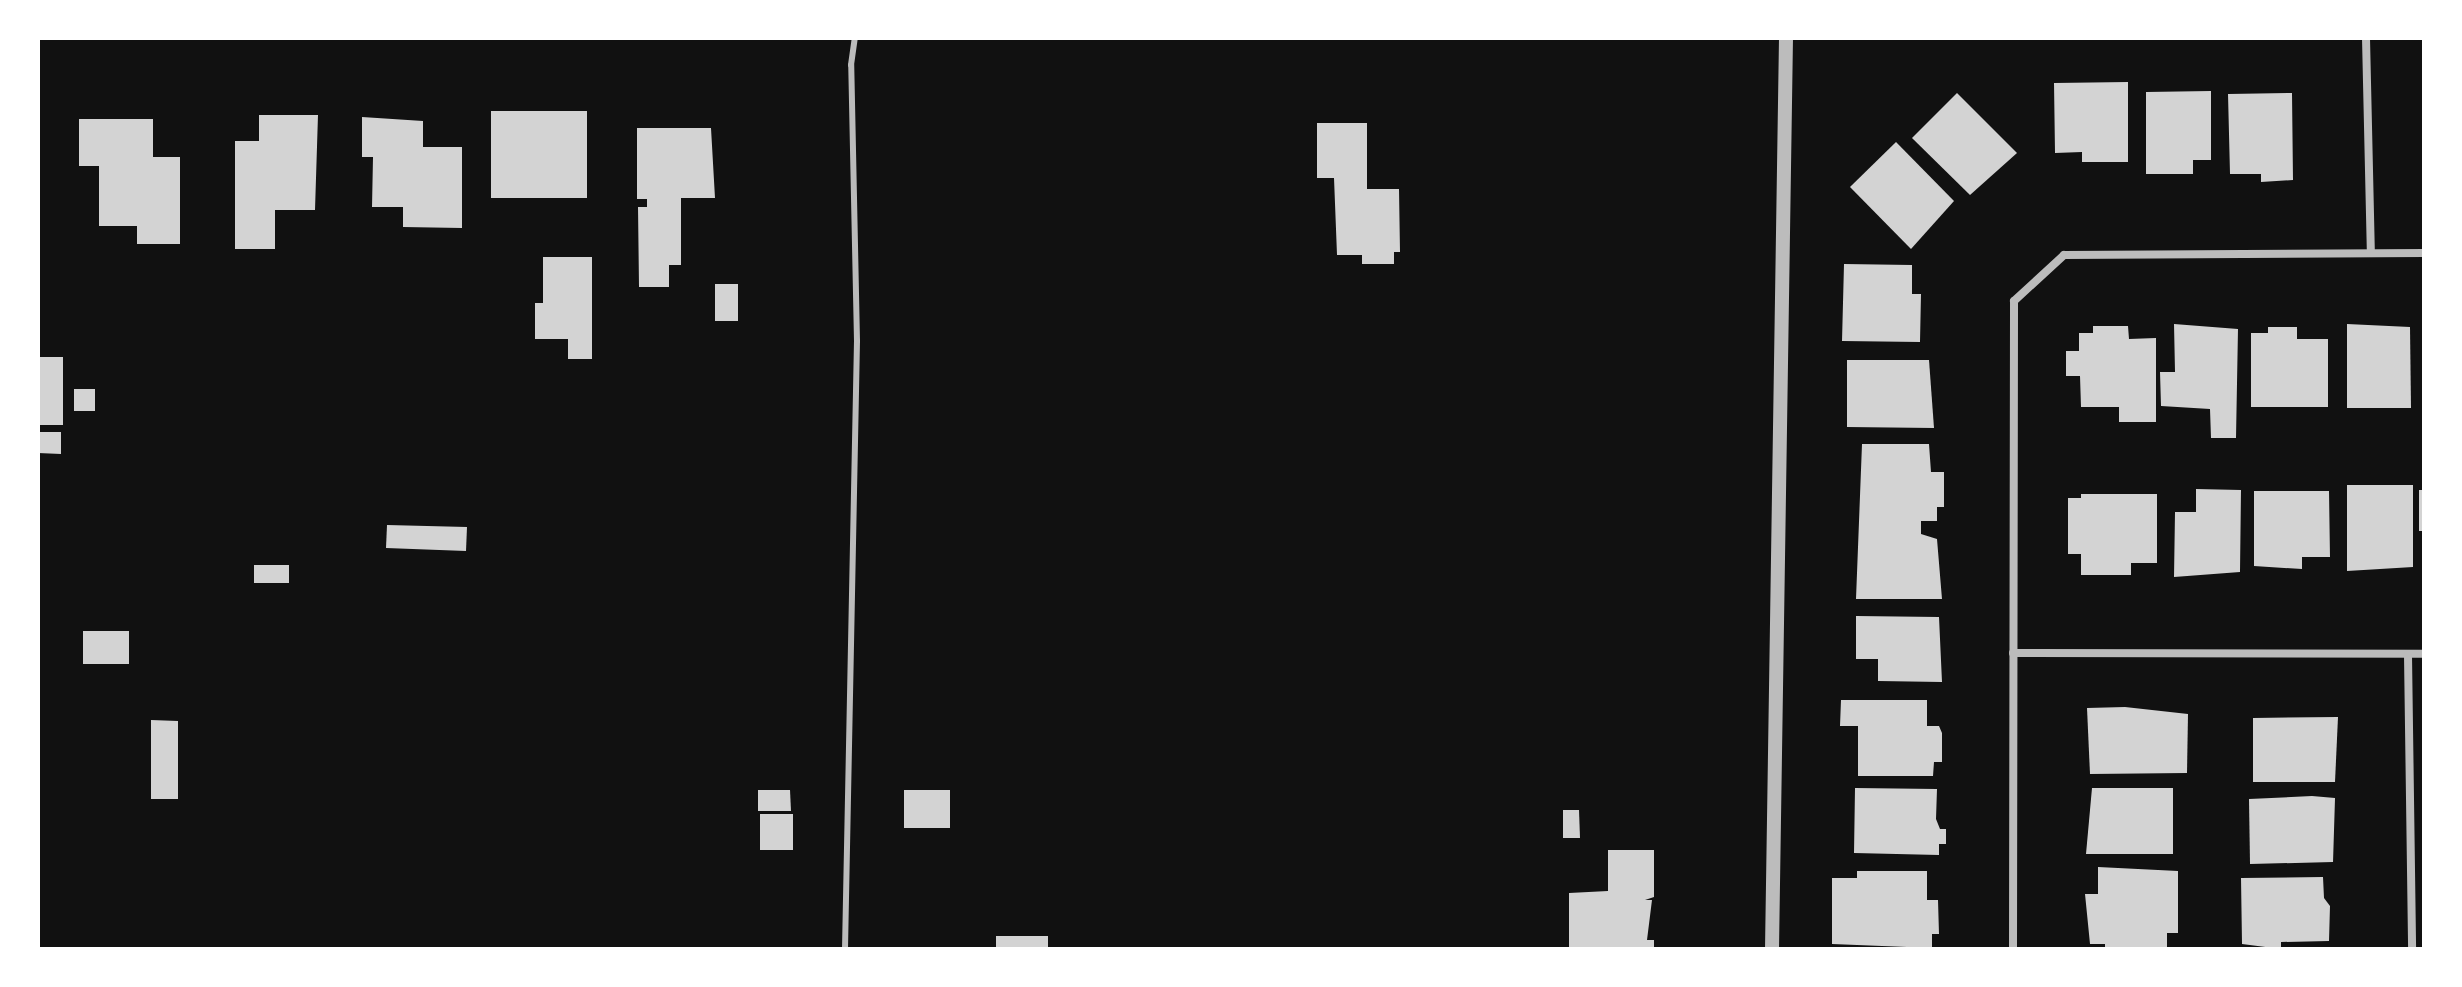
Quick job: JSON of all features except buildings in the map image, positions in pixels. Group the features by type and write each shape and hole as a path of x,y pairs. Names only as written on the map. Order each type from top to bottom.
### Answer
{"street":[{"path":"1772,949 1786,38"},
{"path":"2366,38 2371,252"},
{"path":"2013,949 2014,301 2064,255 2424,253"},
{"path":"2013,653 2424,654"},
{"path":"2408,655 2412,949"}],"lane":[{"path":"845,949 857,341 851,65 855,38"}]}
